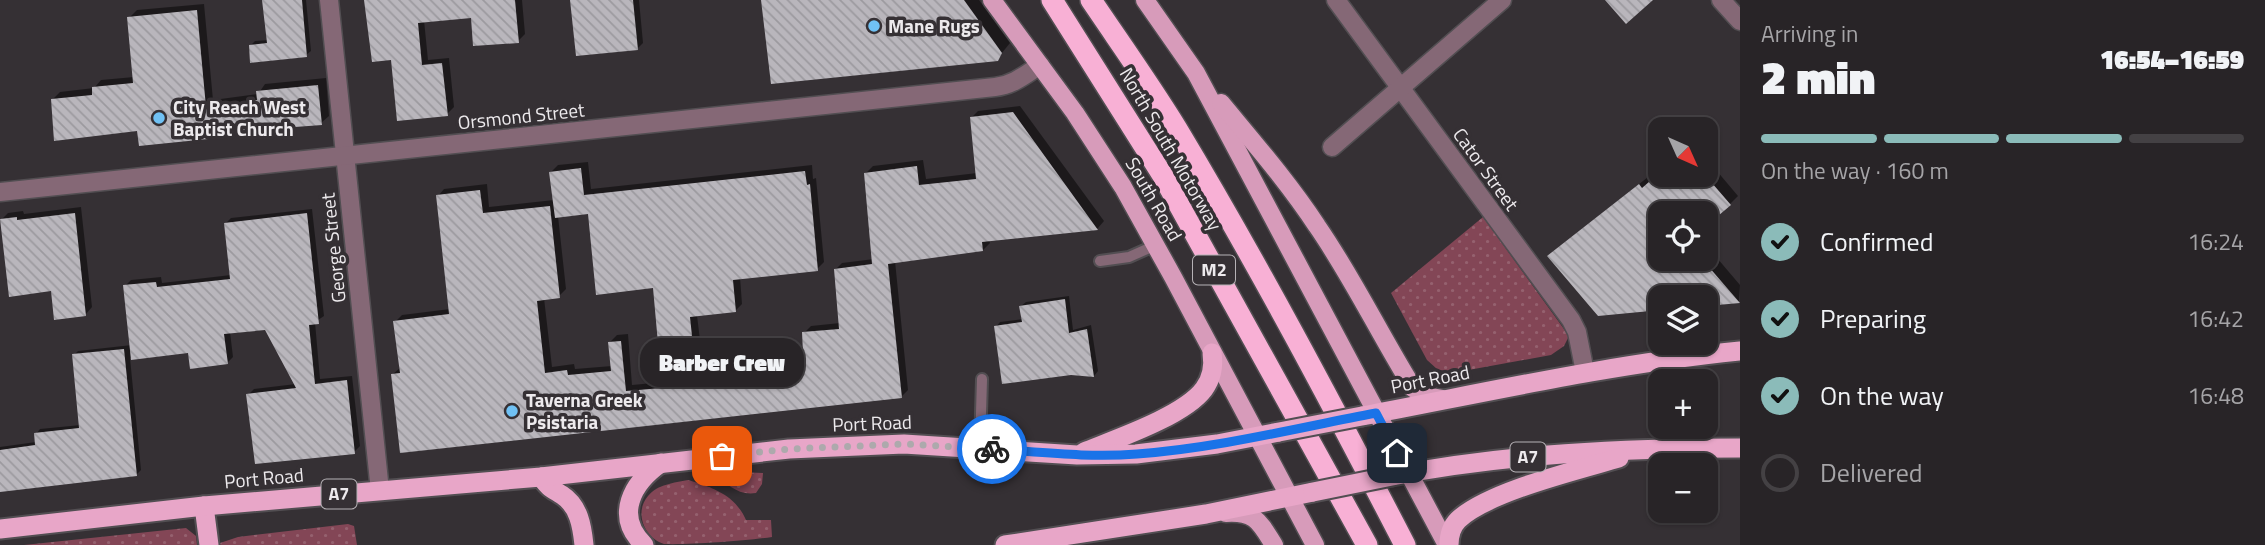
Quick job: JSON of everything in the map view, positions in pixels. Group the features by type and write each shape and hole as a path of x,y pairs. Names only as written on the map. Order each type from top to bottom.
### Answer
{"highway":[{"name":"North South Motorway","path":"1052,0 1163,176 1367,545"},
{"name":"North South Motorway","path":"1091,0 1175,126 1234,227 1325,391 1405,545"},
{"name":"Port Road","path":"0,529 204,506 541,477 789,449 921,444 1077,455 1136,454 1257,437 1585,372 1683,356 1740,351"},
{"path":"1077,455 1149,424 1193,401 1210,379 1212,353"},
{"path":"1448,545 1457,520 1480,506 1521,488 1650,448"},
{"name":"A7","path":"1005,545 1206,514 1400,475 1544,455 1650,448 1740,448"},
{"path":"644,545 633,531 630,522 630,499 640,482 661,463"},
{"path":"541,477 550,489 563,495 578,513 584,545"},
{"path":"204,506 209,545"}],"main road":[{"name":"South Road","path":"992,0 1106,159 1156,245 1315,545"},
{"path":"1145,0 1196,74 1284,179 1318,226 1413,388 1426,396 1449,399"},
{"path":"1196,74 1400,475 1448,545"},
{"path":"1206,514 1235,512 1250,515 1260,524 1274,545"}],"street":[{"name":"George Street","path":"329,0 380,491"},
{"name":"Cator Street","path":"1336,0 1571,320 1577,332 1585,372"},
{"path":"1332,147 1502,0"},
{"path":"1721,0 1740,21"},
{"name":"Orsmond Street","path":"0,192 1008,86 1040,65"}],"lane":[{"path":"1100,261 1129,257 1156,245"},
{"path":"980,448 982,379"}],"shaded area":[{"path":"1483,217 1569,336 1564,346 1551,355 1452,373 1437,369 1427,360 1391,293"},
{"path":"715,471 763,473 762,484 756,493 744,493 728,485"},
{"path":"688,480 730,498 746,520 771,520 772,537 687,544 664,544 657,541 643,524 644,502 656,489"},
{"path":"348,524 354,526 357,545 214,545 238,537"},
{"path":"186,528 196,536 197,545 24,545"}],"building":[{"path":"262,0 302,0 307,57 250,63 249,45 267,43"},
{"path":"364,0 515,0 519,43 473,46 471,18 418,23 422,65 442,63 448,116 397,121 391,60 372,62"},
{"path":"570,0 633,0 638,50 576,56"},
{"name":"Mane Rugs","path":"761,0 964,0 1002,53 998,61 771,84"},
{"path":"1605,0 1653,0 1626,24"},
{"path":"197,10 206,107 257,100 256,91 318,85 322,125 295,125 208,134 208,139 139,146 137,131 54,141 51,99 92,95 92,87 133,83 127,17"},
{"path":"1013,112 1098,230 982,242 983,251 888,264 902,398 400,453 391,374 400,373 393,321 449,314 436,195 480,190 483,213 550,206 560,298 537,301 545,373 567,370 568,375 611,371 608,342 621,341 626,391 662,388 653,288 596,295 588,214 555,218 549,172 581,168 584,195 805,171 807,185 810,184 818,271 733,280 736,312 690,317 694,355 741,349 742,359 803,353 802,332 839,329 834,269 872,264 864,173 917,166 919,185 976,179 970,117"},
{"path":"1648,183 1648,187 1715,187 1731,205 1718,216 1718,201 1648,201 1648,271 1712,271 1740,303 1718,305 1718,285 1648,285 1648,311 1598,316 1547,256 1639,184 1642,188"},
{"path":"75,213 86,316 54,320 51,291 9,297 0,219 17,217 17,220"},
{"path":"307,213 319,324 309,325 315,384 347,380 355,454 255,464 246,394 296,388 265,330 224,334 228,364 190,369 188,353 131,360 123,285 156,282 157,287 230,279 224,223"},
{"path":"1065,299 1069,333 1087,329 1094,377 1071,375 1002,384 994,326 1022,322 1019,306"},
{"path":"124,349 137,476 0,492 0,450 35,445 34,433 79,428 72,354"}],"way so far":[{"path":"722,456 789,449 904,444 992,449"}],"place":[{"name":"Mane Rugs","path":"874,26"},
{"name":"City Reach West Baptist Church","path":"159,118"},
{"name":"Taverna Greek Psistaria","path":"512,411"},
{"name":"Barber Crew","path":"722,456"}],"route":[{"path":"992,449 1077,455 1172,451 1376,413 1397,453"}]}
